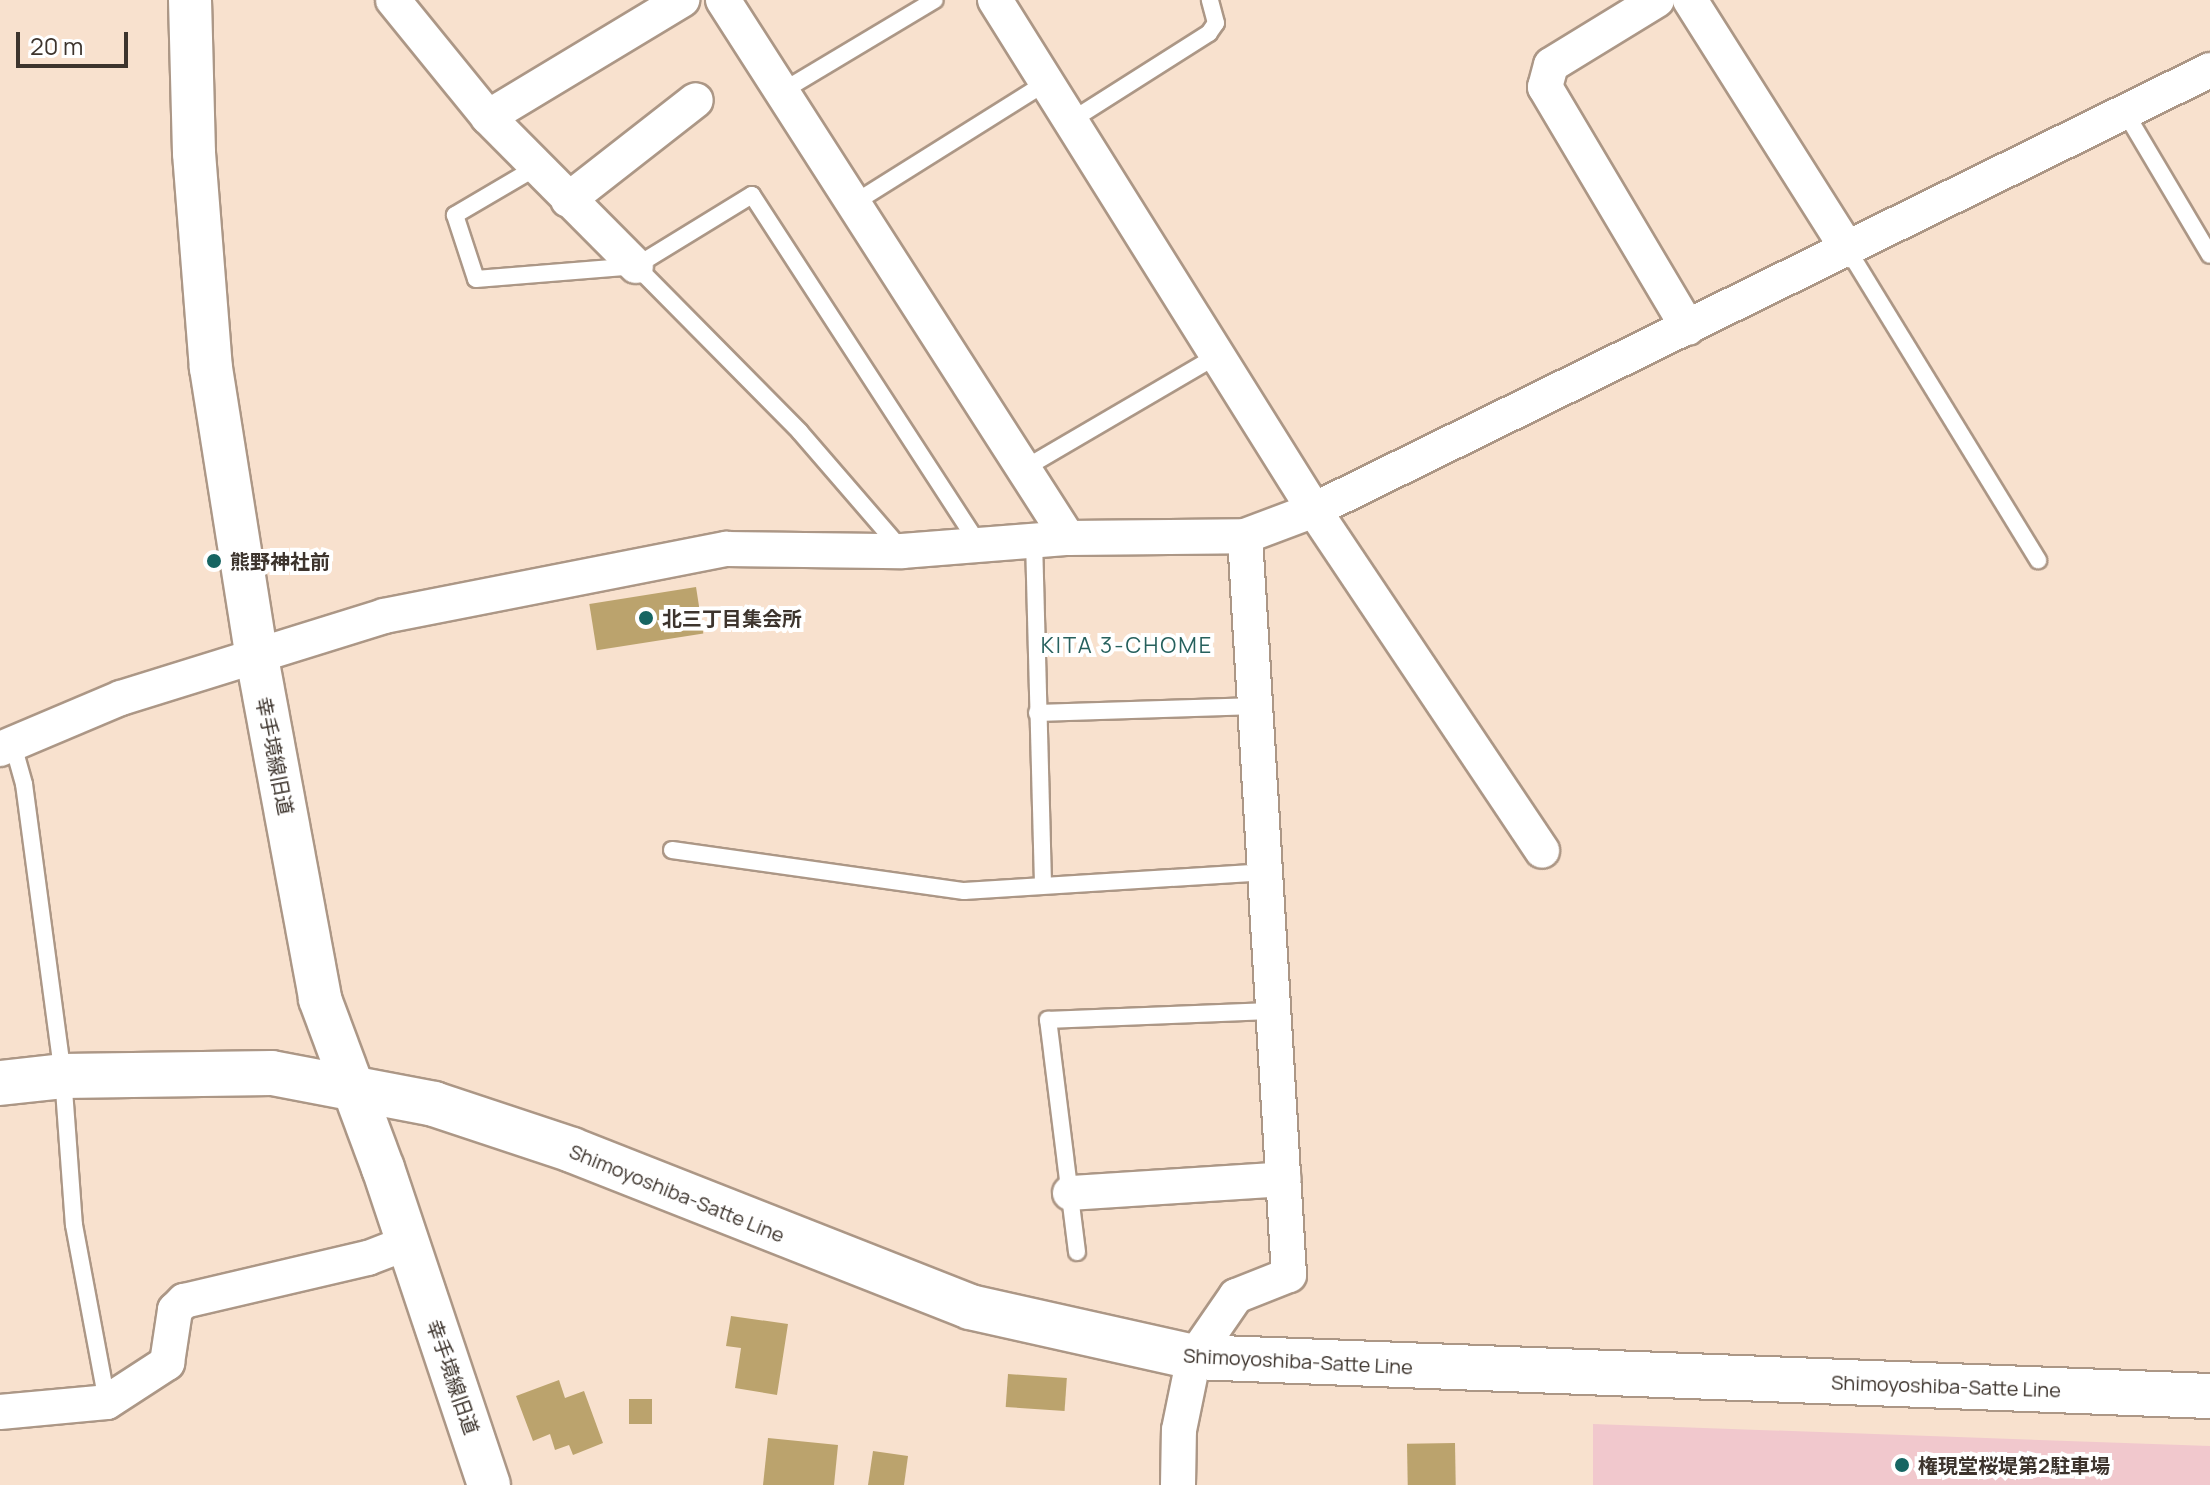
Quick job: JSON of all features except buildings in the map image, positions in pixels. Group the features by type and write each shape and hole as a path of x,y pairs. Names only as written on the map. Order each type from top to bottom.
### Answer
{"main road":[{"name":"Shimoyoshiba-Satte Line","path":"0,1083 63,1076 272,1073 350,1085 434,1104 572,1150 970,1307 1194,1357 2210,1396"}],"street":[{"name":"幸手境線旧道","path":"190,0 194,153 211,368 256,652 320,999 489,1485"},
{"path":"393,0 488,117 535,168 636,266"},
{"path":"488,117 682,0"},
{"path":"723,0 851,205 1068,538"},
{"path":"995,0 1044,84 1314,510 1542,851"},
{"path":"1657,0 1551,65 1545,87 1688,328"},
{"path":"1690,0 1848,250"},
{"path":"6,747 121,698 256,652 384,616 726,549 902,551 1068,538 1245,536 1314,510 2210,70"},
{"path":"568,200 696,100"},
{"path":"1178,1485 1179,1430 1194,1357 1236,1296 1289,1275 1268,871 1245,536"},
{"path":"1070,1193 1284,1179"},
{"path":"0,1412 107,1402 167,1363 175,1310 184,1301 368,1258 407,1243"}],"lane":[{"path":"781,92 935,0"},
{"path":"1069,122 1209,33 1216,23 1210,0"},
{"path":"851,205 1044,84"},
{"path":"2125,112 2210,255"},
{"path":"535,168 455,215 476,279 636,266 752,195 978,543"},
{"path":"1848,250 2038,560"},
{"path":"636,266 800,432 902,551"},
{"path":"1025,468 1217,356"},
{"path":"1034,540 1043,885"},
{"path":"1037,713 1257,706"},
{"path":"6,747 24,784 63,1076 74,1225 107,1402"},
{"path":"672,850 964,891 1268,871"},
{"path":"1077,1252 1048,1020 1275,1011"}],"shaded area":[{"name":"権現堂桜堤第2駐車場","path":"1593,1424 2210,1446 2210,1485 1593,1485"}],"place":[{"name":"熊野神社前","path":"214,561"},
{"name":"北三丁目集会所","path":"646,618"},
{"name":"権現堂桜堤第2駐車場","path":"1902,1465"}],"district":[{"name":"KITA 3-CHOME","path":"1127,646"}]}
